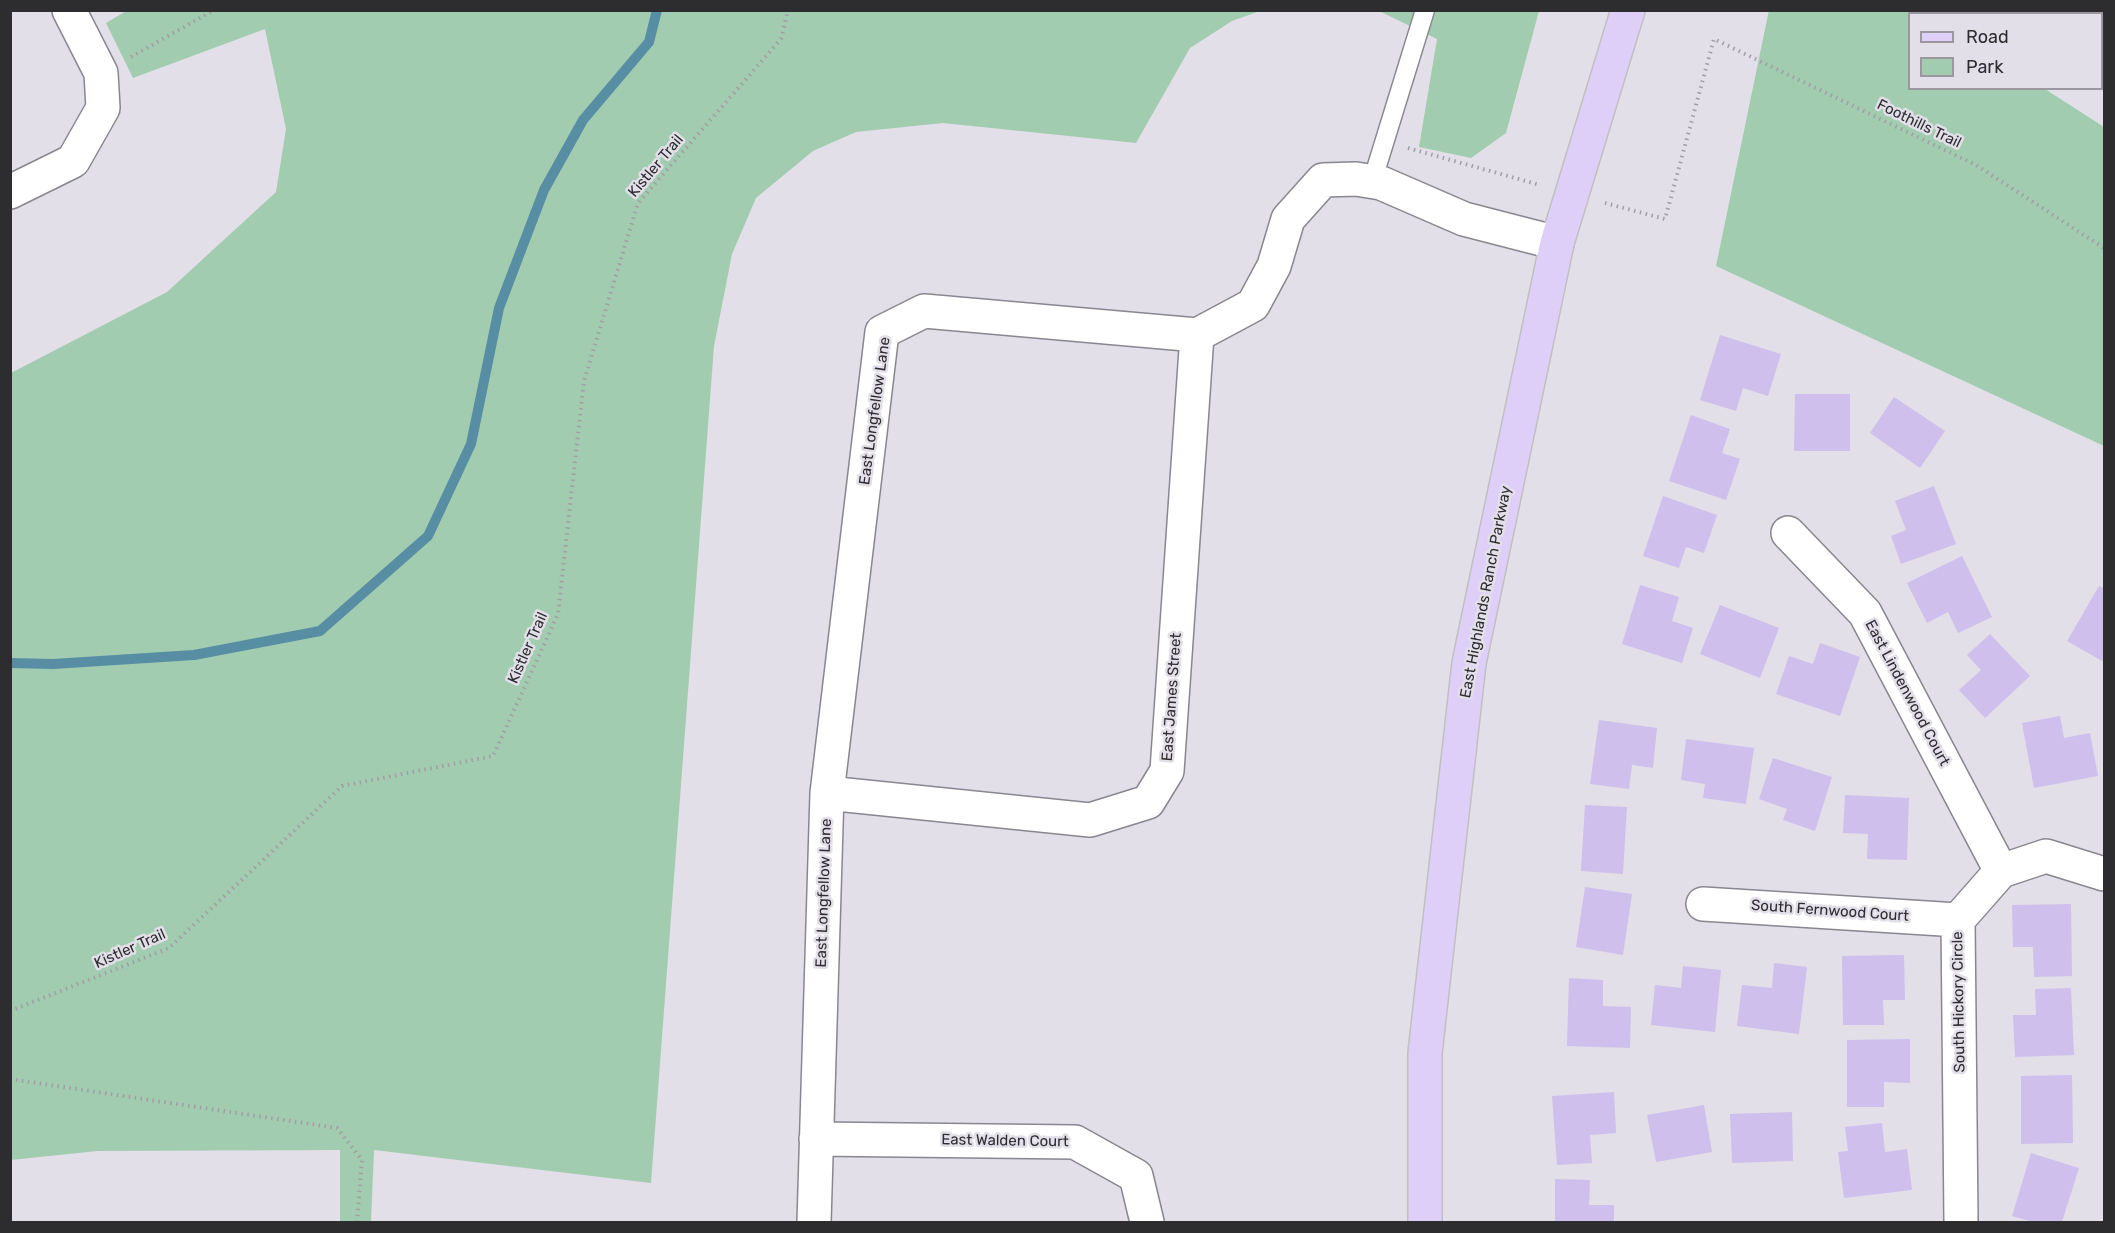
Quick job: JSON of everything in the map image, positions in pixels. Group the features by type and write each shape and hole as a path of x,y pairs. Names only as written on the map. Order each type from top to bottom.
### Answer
{"main road":[{"name":"East Highlands Ranch Parkway","path":"1425,1222 1425,1053 1469,663 1557,243 1628,10"}],"street":[{"path":"10,192 73,161 103,108 101,73 69,10"},
{"path":"1197,335 1253,305 1274,266 1288,219 1323,180 1381,183 1464,219 1557,243"},
{"name":"East Longfellow Lane","path":"814,1222 827,793 882,332 924,311 1197,335"},
{"name":"East James Street","path":"827,793 1090,820 1149,802 1167,771 1197,335"},
{"name":"East Lindenwood Court","path":"1788,533 1865,613 2001,871"},
{"path":"2001,871 2046,856 2103,869"},
{"name":"South Hickory Circle","path":"1961,1222 1958,920 2001,871"},
{"name":"South Fernwood Court","path":"1703,904 1958,920"},
{"name":"East Walden Court","path":"816,1139 1075,1142 1136,1176 1148,1222"}],"lane":[{"path":"1372,182 1425,10"}],"path":[{"path":"101,73 214,10"},
{"name":"Kistler Trail","path":"10,1011 169,948 342,786 493,756 558,614 584,381 638,203 781,39 788,10"},
{"name":"Foothills Trail","path":"1714,39 1976,165 2104,248"},
{"path":"10,1079 337,1128 362,1160 357,1222"}],"green space":[{"path":"128,10 1260,11 1232,21 1190,48 1136,143 943,123 856,132 813,151 756,198 732,254 714,346 651,1183 374,1150 371,1222 340,1222 340,1150 97,1151 11,1160 11,373 167,292 276,192 286,129 265,29 133,78 106,23"},
{"path":"1769,10 1924,11 1926,12 1908,12 1908,90 2047,90 2104,127 2104,446 1716,266"},
{"path":"1379,11 1539,11 1506,133 1471,158 1419,147 1437,39"}],"building":[{"path":"2022,10 2071,10 2070,12 2024,12"},
{"path":"2086,10 2104,10 2104,49 2103,12 2085,12"},
{"path":"1720,335 1781,354 1768,396 1743,388 1736,411 1700,400"},
{"path":"1795,394 1850,394 1850,451 1794,451"},
{"path":"1894,397 1945,431 1920,468 1870,433"},
{"path":"1691,415 1730,429 1722,453 1740,459 1726,500 1669,481"},
{"path":"1934,486 1956,544 1901,564 1891,536 1906,530 1895,501"},
{"path":"1663,496 1717,515 1704,553 1686,547 1679,568 1643,556"},
{"path":"1962,556 1992,617 1958,633 1948,612 1927,623 1907,583"},
{"path":"1640,585 1679,597 1672,621 1693,628 1682,663 1622,644"},
{"path":"2099,586 2104,588 2104,662 2067,641"},
{"path":"1720,605 1779,628 1760,678 1700,654"},
{"path":"1990,634 2030,676 1985,718 1959,690 1981,670 1967,655"},
{"path":"1820,643 1860,657 1840,716 1776,694 1789,656 1813,664"},
{"path":"2060,716 2064,738 2090,733 2098,776 2034,788 2022,723"},
{"path":"1599,720 1657,728 1653,768 1632,765 1629,789 1590,784"},
{"path":"1686,739 1754,748 1746,804 1703,798 1705,784 1681,780"},
{"path":"1773,758 1832,777 1815,831 1783,820 1787,809 1759,799"},
{"path":"1845,795 1909,798 1907,860 1867,859 1868,834 1843,833"},
{"path":"1585,805 1627,807 1623,874 1581,871"},
{"path":"1585,887 1632,894 1623,955 1576,947"},
{"path":"2071,904 2072,976 2034,977 2033,947 2013,947 2012,905"},
{"path":"1904,955 1905,1000 1883,1000 1884,1025 1843,1025 1842,956"},
{"path":"1774,963 1807,967 1799,1034 1737,1026 1742,985 1772,988"},
{"path":"1683,966 1721,970 1715,1032 1651,1025 1655,985 1681,988"},
{"path":"1569,978 1603,980 1603,1006 1631,1007 1630,1048 1567,1046"},
{"path":"2071,988 2074,1055 2015,1057 2013,1015 2036,1015 2035,989"},
{"path":"1910,1039 1910,1083 1884,1082 1884,1107 1847,1107 1847,1040"},
{"path":"2072,1075 2073,1143 2021,1144 2021,1076"},
{"path":"1614,1092 1616,1133 1590,1135 1592,1163 1557,1165 1552,1096"},
{"path":"1704,1105 1712,1152 1656,1162 1647,1115"},
{"path":"1792,1112 1793,1161 1732,1163 1730,1114"},
{"path":"1882,1123 1885,1152 1907,1149 1912,1190 1844,1198 1838,1152 1848,1151 1845,1127"},
{"path":"2031,1153 2079,1168 2062,1222 2033,1222 2012,1216"},
{"path":"1555,1179 1590,1180 1589,1205 1614,1205 1614,1222 1555,1222"}],"waterway":[{"path":"10,663 53,664 194,655 320,631 428,536 471,444 499,308 544,190 583,120 649,42 657,10"}]}
